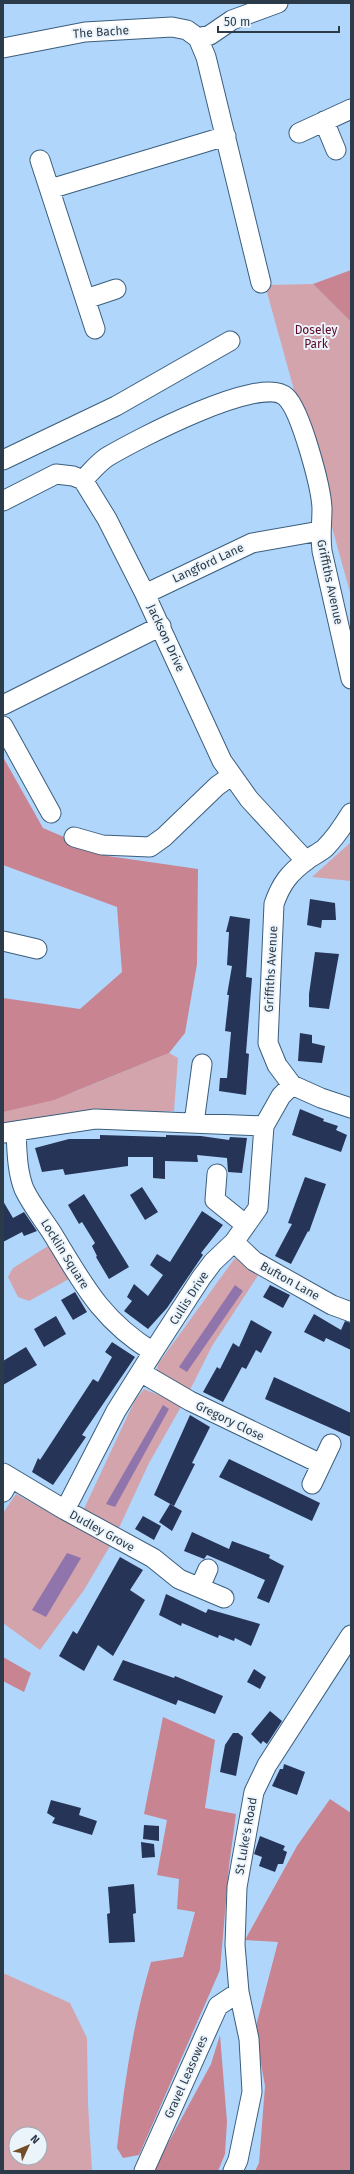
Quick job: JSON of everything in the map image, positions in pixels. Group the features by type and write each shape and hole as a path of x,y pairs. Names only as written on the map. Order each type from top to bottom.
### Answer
{"street":[{"path":"261,283 206,57 198,38 210,35 232,20 278,3"},
{"name":"The Bache","path":"3,48 85,32 172,27 187,30 198,38"},
{"path":"299,133 351,109"},
{"path":"324,121 336,150"},
{"path":"50,189 226,136"},
{"path":"40,160 95,328"},
{"path":"86,299 116,289"},
{"path":"3,460 116,406 230,341"},
{"name":"Griffiths Avenue","path":"83,480 106,458 205,408 234,398 273,391 282,393 295,410 312,461 322,508 320,531 322,551 351,679"},
{"path":"3,501 56,474 73,476 83,480"},
{"name":"Jackson Drive","path":"83,480 107,518 161,626 222,761 231,776 306,861"},
{"name":"Langford Lane","path":"145,594 233,550 252,543 320,531"},
{"path":"3,704 161,626"},
{"path":"3,726 51,813"},
{"path":"74,837 102,845 150,847 164,837 217,786 231,776"},
{"name":"Griffiths Avenue","path":"351,813 339,833 323,849 306,861 282,883 274,904 268,1043 277,1065 292,1085 321,1098 351,1108"},
{"path":"3,940 37,949"},
{"path":"194,1123 202,1064"},
{"name":"Cullis Drive","path":"65,1510 116,1411 142,1373 153,1352 201,1278 213,1262 234,1242 258,1208 264,1126 281,1096 292,1085"},
{"path":"10,1132 95,1119 264,1126"},
{"name":"Locklin Square","path":"10,1132 25,1189 78,1276 111,1321 132,1339 153,1352"},
{"path":"217,1174 215,1200 246,1225"},
{"name":"Bufton Lane","path":"234,1242 253,1260 332,1305 351,1312"},
{"name":"Gregory Close","path":"142,1373 190,1401 321,1464"},
{"path":"312,1484 331,1444"},
{"name":"Dudley Grove","path":"6,1481 65,1510 153,1558 179,1579 224,1598"},
{"path":"200,1587 208,1569"},
{"name":"St Luke's Road","path":"233,2171 238,2160 252,2092 249,2039 239,1992 235,1945 237,1887 254,1792 267,1765 351,1635"},
{"name":"Gravel Leasowes","path":"144,2171 218,2006 239,1992"}],"green space":[{"name":"Doseley Park","path":"313,284 351,322 351,596 265,285"},
{"path":"351,842 351,881 312,877"},
{"path":"169,1053 178,1058 174,1111 64,1117 3,1128 3,1109 74,1092"},
{"path":"48,1246 69,1279 29,1301 18,1297 8,1277 13,1268"},
{"path":"235,1258 259,1274 212,1346 189,1392 156,1376 158,1364"},
{"path":"144,1389 182,1405 149,1463 118,1530 83,1511 135,1400"},
{"path":"16,1494 110,1546 84,1590 40,1650 3,1623 3,1513"},
{"path":"3,1973 70,2003 87,2038 88,2104 92,2171 3,2171"}],"shaded area":[{"path":"351,270 351,322 313,284"},
{"path":"3,757 43,828 108,856 198,869 197,964 185,1033 169,1053 54,1100 3,1112 3,998 80,1009 122,972 117,907 3,865"},
{"path":"235,1285 243,1291 187,1372 179,1367"},
{"path":"163,1405 169,1409 115,1507 106,1504"},
{"path":"67,1553 81,1558 46,1617 32,1610"},
{"path":"3,1657 31,1673 24,1692 3,1681"},
{"path":"163,1717 215,1740 205,1808 236,1814 229,1866 220,1970 139,2155 123,2158 117,2148 123,2101 134,2031 151,1962 183,1957 195,1912 177,1909 179,1879 157,1875 167,1820 144,1814"},
{"path":"330,1799 351,1813 351,2171 255,2171 259,2163 265,2086 255,2030 278,1942 245,1940 297,1846"},
{"path":"220,2035 227,2122 225,2154 218,2171 153,2171 211,2064"}],"building":[{"path":"310,899 335,903 336,920 322,920 321,928 307,925"},
{"path":"230,916 250,919 246,977 252,978 246,1053 249,1054 246,1095 219,1091 220,1078 227,1078 231,1032 225,1031 229,995 227,995 232,966 227,965 229,932 226,932"},
{"path":"315,952 339,954 329,1009 309,1007 309,994"},
{"path":"300,1033 312,1035 312,1043 325,1046 322,1063 298,1061"},
{"path":"300,1109 324,1119 323,1121 338,1126 336,1130 347,1135 341,1152 292,1135"},
{"path":"100,1135 166,1137 166,1135 201,1136 229,1140 230,1137 247,1138 242,1173 228,1172 227,1158 197,1155 198,1162 165,1161 165,1179 153,1178 153,1157 128,1157 128,1166 65,1175 63,1169 42,1172 35,1148 69,1139 100,1139"},
{"path":"305,1177 326,1184 309,1232 308,1231 291,1264 275,1256 292,1224 288,1223"},
{"path":"142,1187 158,1212 145,1220 130,1195"},
{"path":"84,1194 129,1267 109,1279 96,1257 97,1256 92,1246 95,1243 82,1222 79,1224 68,1205"},
{"path":"3,1201 13,1218 24,1212 37,1231 24,1236 22,1232 3,1242"},
{"path":"202,1211 223,1225 201,1253 203,1255 167,1308 148,1329 124,1311 132,1301 127,1297 134,1284 148,1296 163,1275 150,1265 157,1254 170,1262"},
{"path":"270,1285 290,1295 283,1308 263,1297"},
{"path":"75,1292 87,1312 73,1320 61,1300"},
{"path":"314,1314 341,1330 345,1321 351,1323 351,1350 326,1338 324,1342 304,1332"},
{"path":"56,1316 66,1334 44,1347 34,1329"},
{"path":"251,1320 272,1332 261,1353 256,1350 246,1369 242,1367 223,1402 203,1392 217,1367 220,1369 233,1343 239,1347"},
{"path":"112,1342 135,1357 82,1435 86,1437 53,1485 32,1472 38,1458 40,1460 93,1379 98,1382 112,1357 105,1352"},
{"path":"26,1347 37,1365 3,1385 3,1361"},
{"path":"274,1377 351,1413 351,1437 265,1399"},
{"path":"190,1415 210,1427 192,1463 195,1464 174,1506 154,1495"},
{"path":"229,1459 320,1503 312,1521 219,1477"},
{"path":"170,1504 182,1511 172,1531 159,1522"},
{"path":"143,1516 161,1526 154,1540 135,1529"},
{"path":"192,1532 229,1549 232,1541 270,1555 269,1558 284,1566 269,1603 257,1598 265,1580 207,1555 204,1559 184,1551"},
{"path":"120,1557 143,1570 130,1590 145,1600 113,1656 98,1645 84,1671 59,1656 73,1631 77,1634"},
{"path":"166,1594 206,1613 208,1609 260,1624 251,1646 235,1638 234,1641 219,1635 218,1638 182,1623 181,1626 159,1615"},
{"path":"123,1660 174,1678 175,1676 223,1696 215,1714 178,1700 176,1705 113,1680"},
{"path":"254,1669 266,1677 260,1689 247,1682"},
{"path":"270,1711 282,1721 267,1744 263,1741 261,1744 251,1734"},
{"path":"233,1733 238,1733 243,1737 236,1776 220,1772 225,1745"},
{"path":"284,1764 305,1772 297,1795 272,1786 280,1769 283,1769"},
{"path":"51,1800 81,1808 79,1815 97,1821 92,1835 52,1823 55,1818 47,1813"},
{"path":"144,1825 159,1826 159,1841 143,1839"},
{"path":"260,1836 285,1846 283,1850 287,1852 283,1864 278,1864 275,1872 259,1866 262,1857 254,1854"},
{"path":"141,1842 154,1844 155,1857 142,1858"},
{"path":"134,1884 136,1913 133,1914 135,1942 109,1943 107,1914 110,1913 108,1887"}]}
